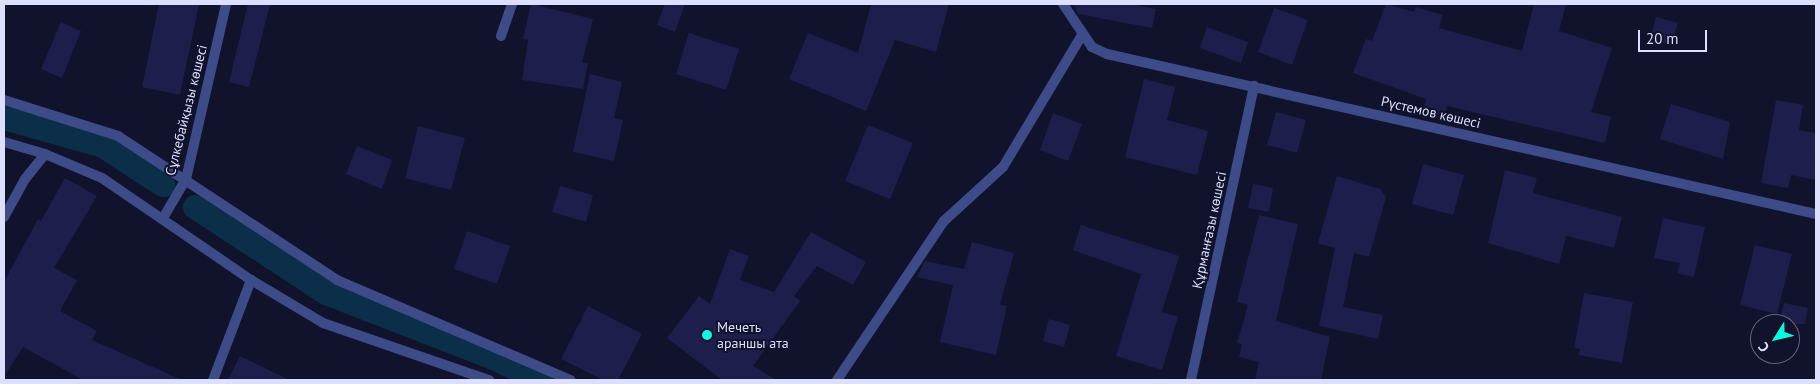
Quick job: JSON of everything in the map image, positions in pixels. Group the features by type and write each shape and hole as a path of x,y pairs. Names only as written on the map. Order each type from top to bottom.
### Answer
{"street":[{"name":"Сұлкебайқызы көшесі","path":"163,218 186,178 226,4"},
{"path":"501,36 512,4"},
{"name":"Рүстемов көшесі","path":"1063,4 1082,35 1092,47 1107,54 1816,214"},
{"path":"838,380 944,221 1003,166 1082,35"},
{"name":"Құрманғазы көшесі","path":"1191,380 1254,86"},
{"path":"4,100 118,136 186,178 337,280 570,380"},
{"path":"4,142 45,154 102,178 251,280 323,324 475,377 489,380"},
{"path":"4,216 25,179 45,154"},
{"path":"213,380 251,280"}],"building":[{"path":"159,4 199,4 180,95 142,87"},
{"path":"248,4 270,4 249,87 229,82"},
{"path":"531,4 593,19 582,62 588,63 583,89 522,80 528,40 523,39"},
{"path":"665,4 685,4 675,32 657,25"},
{"path":"871,4 949,4 936,52 895,40 866,111 789,79 808,33 858,53"},
{"path":"1074,4 1129,4 1156,9 1152,28 1078,14"},
{"path":"1386,4 1414,12 1416,7 1443,15 1439,28 1522,51 1534,4 1566,4 1559,31 1612,48 1591,112 1611,117 1605,143 1447,106 1444,117 1423,111 1426,99 1353,73 1366,39 1372,41"},
{"path":"1274,8 1308,20 1292,65 1258,52"},
{"path":"1656,17 1678,23 1671,45 1650,39"},
{"path":"61,22 81,31 62,78 41,69"},
{"path":"1207,27 1248,42 1241,63 1200,48"},
{"path":"689,33 739,49 726,90 676,74"},
{"path":"590,74 622,82 614,118 623,120 614,161 573,152"},
{"path":"1144,79 1175,87 1167,120 1208,131 1197,175 1125,157"},
{"path":"1776,100 1803,105 1799,130 1816,133 1816,180 1791,175 1788,188 1761,183"},
{"path":"1671,104 1730,122 1723,159 1660,139"},
{"path":"1276,112 1306,120 1297,153 1267,145"},
{"path":"1053,113 1082,124 1068,161 1040,150"},
{"path":"868,125 913,143 890,199 845,181"},
{"path":"418,126 465,138 451,190 405,178"},
{"path":"357,146 392,160 382,189 346,174"},
{"path":"1423,164 1464,175 1453,215 1412,204"},
{"path":"1505,170 1537,178 1533,193 1622,217 1614,248 1566,236 1559,264 1488,243"},
{"path":"1337,176 1380,189 1386,197 1369,257 1354,253 1343,307 1383,315 1378,339 1319,326 1335,248 1318,243"},
{"path":"65,178 97,196 54,268 77,280 60,311 97,331 92,340 182,380 83,380 23,347 4,377 4,282 38,219 41,221"},
{"path":"1253,184 1273,188 1269,212 1248,208"},
{"path":"560,186 593,195 586,222 552,212"},
{"path":"1259,215 1298,224 1276,321 1330,337 1321,380 1255,380 1259,362 1239,357 1242,344 1237,343 1248,305 1237,302"},
{"path":"1663,218 1705,227 1694,277 1677,273 1680,263 1654,258"},
{"path":"1081,225 1179,256 1162,312 1178,317 1162,370 1116,356 1141,274 1073,250"},
{"path":"467,231 510,246 497,284 454,269"},
{"path":"811,232 866,262 853,285 817,266 794,296 800,301 753,366 776,380 722,380 667,338 699,296 710,304 730,249 749,256 740,280 774,292"},
{"path":"972,242 1014,253 1000,305 1007,306 996,355 940,342 953,285 917,277 925,261 964,269"},
{"path":"1755,245 1792,254 1777,314 1740,305"},
{"path":"1584,293 1633,302 1622,363 1579,355 1580,349 1574,348"},
{"path":"1784,303 1808,308 1805,324 1800,324 1800,314 1781,314"},
{"path":"588,306 642,334 618,380 603,380 561,359"},
{"path":"1049,319 1070,325 1064,347 1043,341"},
{"path":"240,356 289,380 228,380"}],"waterway":[{"path":"4,118 103,146 163,185"},
{"path":"195,207 326,293 491,357 541,380"}],"place":[{"name":"Мечеть араншы ата","path":"707,335"}]}
